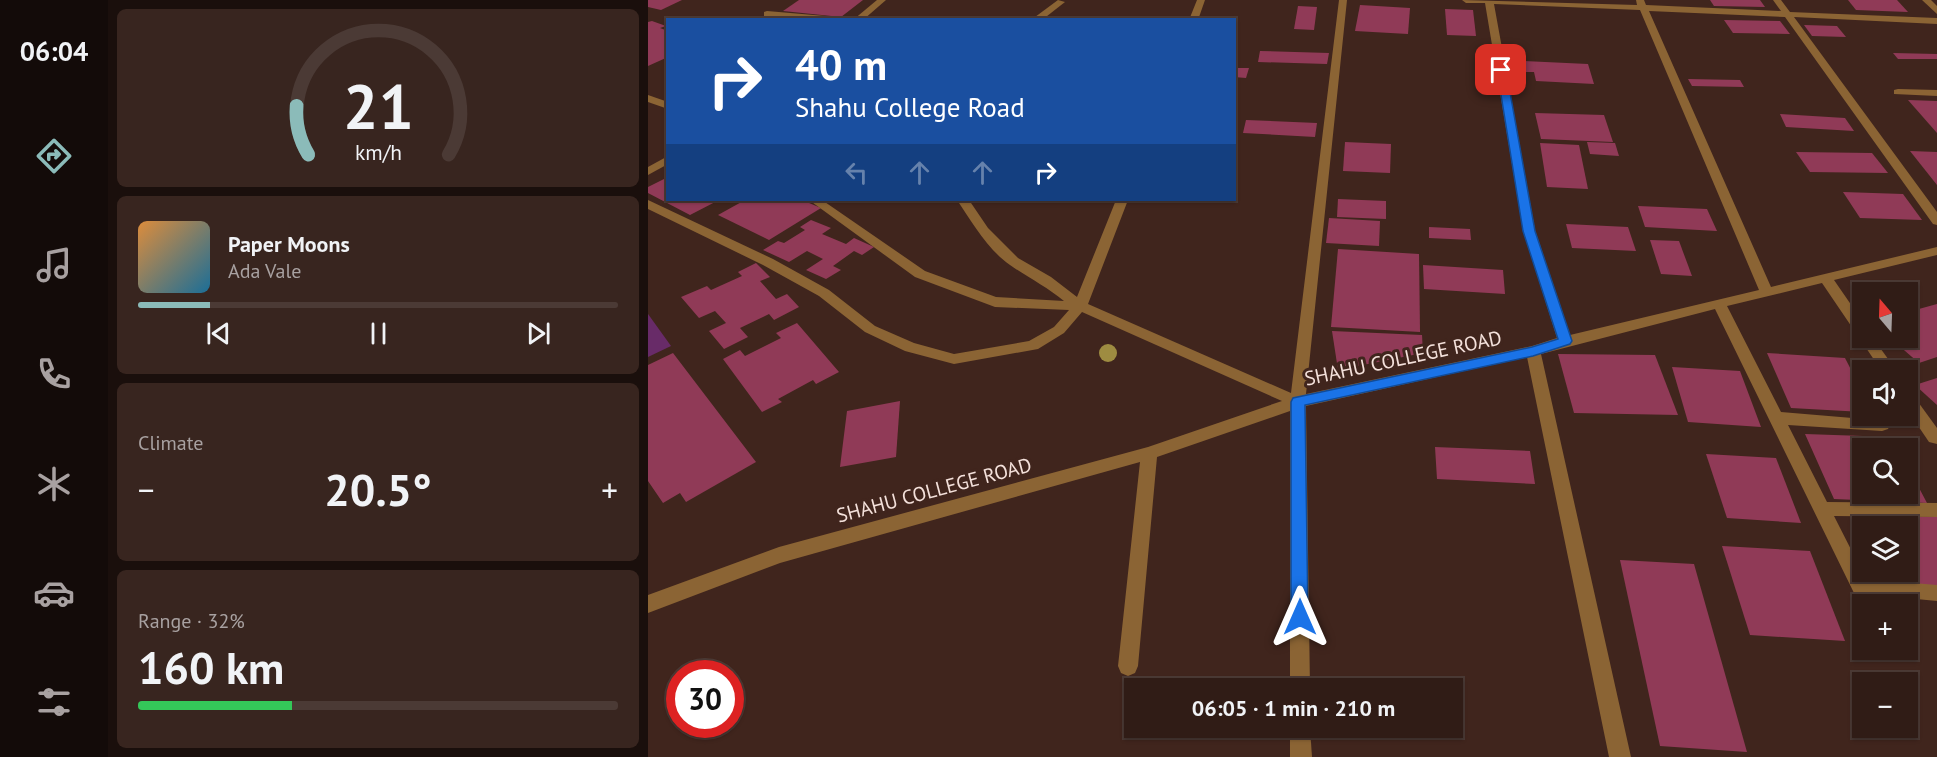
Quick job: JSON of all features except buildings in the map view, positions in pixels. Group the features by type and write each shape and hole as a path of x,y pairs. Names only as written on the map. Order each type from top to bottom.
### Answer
{"street":[{"path":"860,18 882,0"},
{"path":"1194,18 1201,0"},
{"path":"1300,678 1298,402 1343,0"},
{"path":"1466,0 1641,4 1937,21"},
{"path":"1777,0 1937,221"},
{"path":"1926,0 1937,11"},
{"path":"1489,1 1529,231 1565,341"},
{"path":"1038,18 1061,2"},
{"path":"1641,4 1767,293"},
{"path":"767,14 814,18"},
{"path":"1898,92 1937,93"},
{"path":"648,98 666,105"},
{"path":"648,172 666,160"},
{"path":"816,201 920,274 995,302 1080,306"},
{"path":"964,201 984,231 1013,261 1046,280 1080,306 1298,402"},
{"path":"648,204 768,262 824,293 870,329 910,347 954,359 1033,345 1059,330 1080,306 1122,201"},
{"name":"SHAHU COLLEGE ROAD","path":"648,604 779,555 1149,453 1298,402 1533,351 1565,341 1937,251"},
{"path":"1826,279 1852,317"},
{"path":"1719,304 1861,587 1937,593"},
{"path":"1533,351 1620,757"},
{"path":"1918,413 1935,438"},
{"path":"1776,418 1852,423"},
{"path":"1128,666 1149,453"},
{"path":"1822,509 1937,510"},
{"path":"1300,738 1301,757"}],"shaded area":[{"path":"648,314 671,346 648,357"}],"route":[{"path":"1300,617 1298,402 1533,351 1565,341 1529,231 1501,70"}]}
